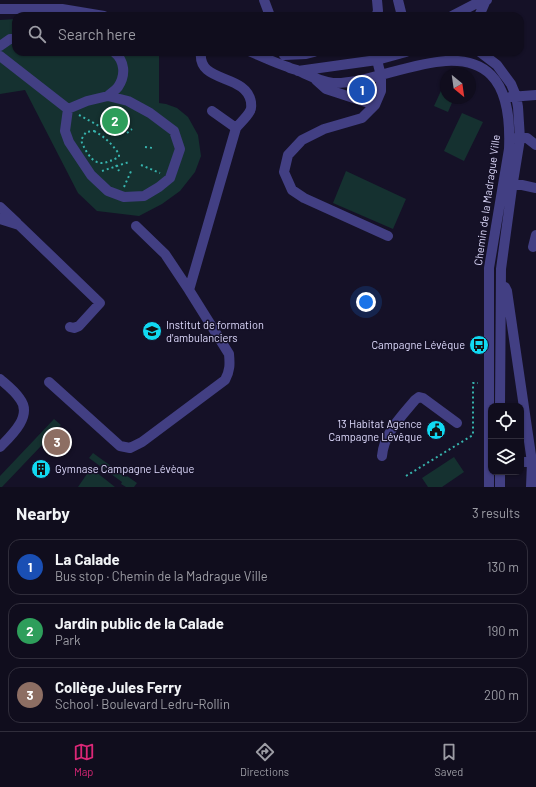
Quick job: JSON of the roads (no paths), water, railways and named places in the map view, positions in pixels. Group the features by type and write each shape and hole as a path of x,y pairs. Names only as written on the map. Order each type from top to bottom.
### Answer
{"street":[{"path":"264,0 268,12"},
{"path":"377,0 378,12"},
{"path":"398,0 401,12"},
{"path":"482,12 486,0"},
{"path":"460,12 486,0"},
{"path":"0,9 62,9 80,12"},
{"path":"0,46 12,40"},
{"path":"0,56 68,109"},
{"path":"108,96 117,88 124,73 123,63 117,56"},
{"path":"189,290 236,128 250,113 252,107 250,98 243,89 231,82 211,74 204,68 200,60 200,56"},
{"name":"Chemin de la Madrague Ville","path":"261,56 312,78 333,83 381,76 448,60 471,62 480,66 494,78 504,98 509,149 489,268 489,403"},
{"path":"286,56 294,69 377,60 392,56"},
{"path":"413,56 414,67"},
{"path":"468,56 471,62 479,56"},
{"name":"Chemin de la Madrague Ville","path":"486,56 497,64 506,75 516,96 520,139 501,269 500,403"},
{"path":"377,60 381,76 380,91 375,105 362,118 324,129 302,140 288,155 284,172 292,190 304,198 388,236"},
{"path":"312,78 326,89 375,105"},
{"path":"504,98 536,95"},
{"path":"108,96 128,101 150,113 174,131 180,150 170,178 144,196 124,197 108,191 91,176 69,142 65,131 68,109 87,101 108,96"},
{"path":"212,111 236,128"},
{"path":"509,138 527,138 536,145"},
{"path":"513,182 536,188"},
{"path":"0,207 100,303 79,326 74,328 70,327"},
{"path":"0,219 19,225"},
{"path":"49,382 120,446 130,448 142,442 225,380 230,365 229,354 165,254 136,226"},
{"path":"533,247 536,235"},
{"path":"501,280 507,291 532,462 531,487"},
{"path":"489,285 494,295 495,319 501,328"},
{"path":"491,403 494,398 494,372 500,365 518,368"},
{"path":"0,379 22,400 24,409 20,425 0,447"},
{"path":"382,456 388,434 419,397 423,398 457,423"},
{"name":"Chemin de la Madrague Ville","path":"489,487 490,439"},
{"path":"524,462 532,462"},
{"path":"500,475 500,487"}],"place":[{"name":"La Calade","path":"362,90"},
{"name":"Jardin public de la Calade","path":"115,121"},
{"name":"Institut de formation d'ambulanciers","path":"152,331"},
{"name":"Campagne Lévêque","path":"479,345"},
{"name":"13 Habitat Agence Campagne Lévêque","path":"436,430"},
{"name":"Collège Jules Ferry","path":"57,442"},
{"name":"Gymnase Campagne Lévèque","path":"41,469"}]}
